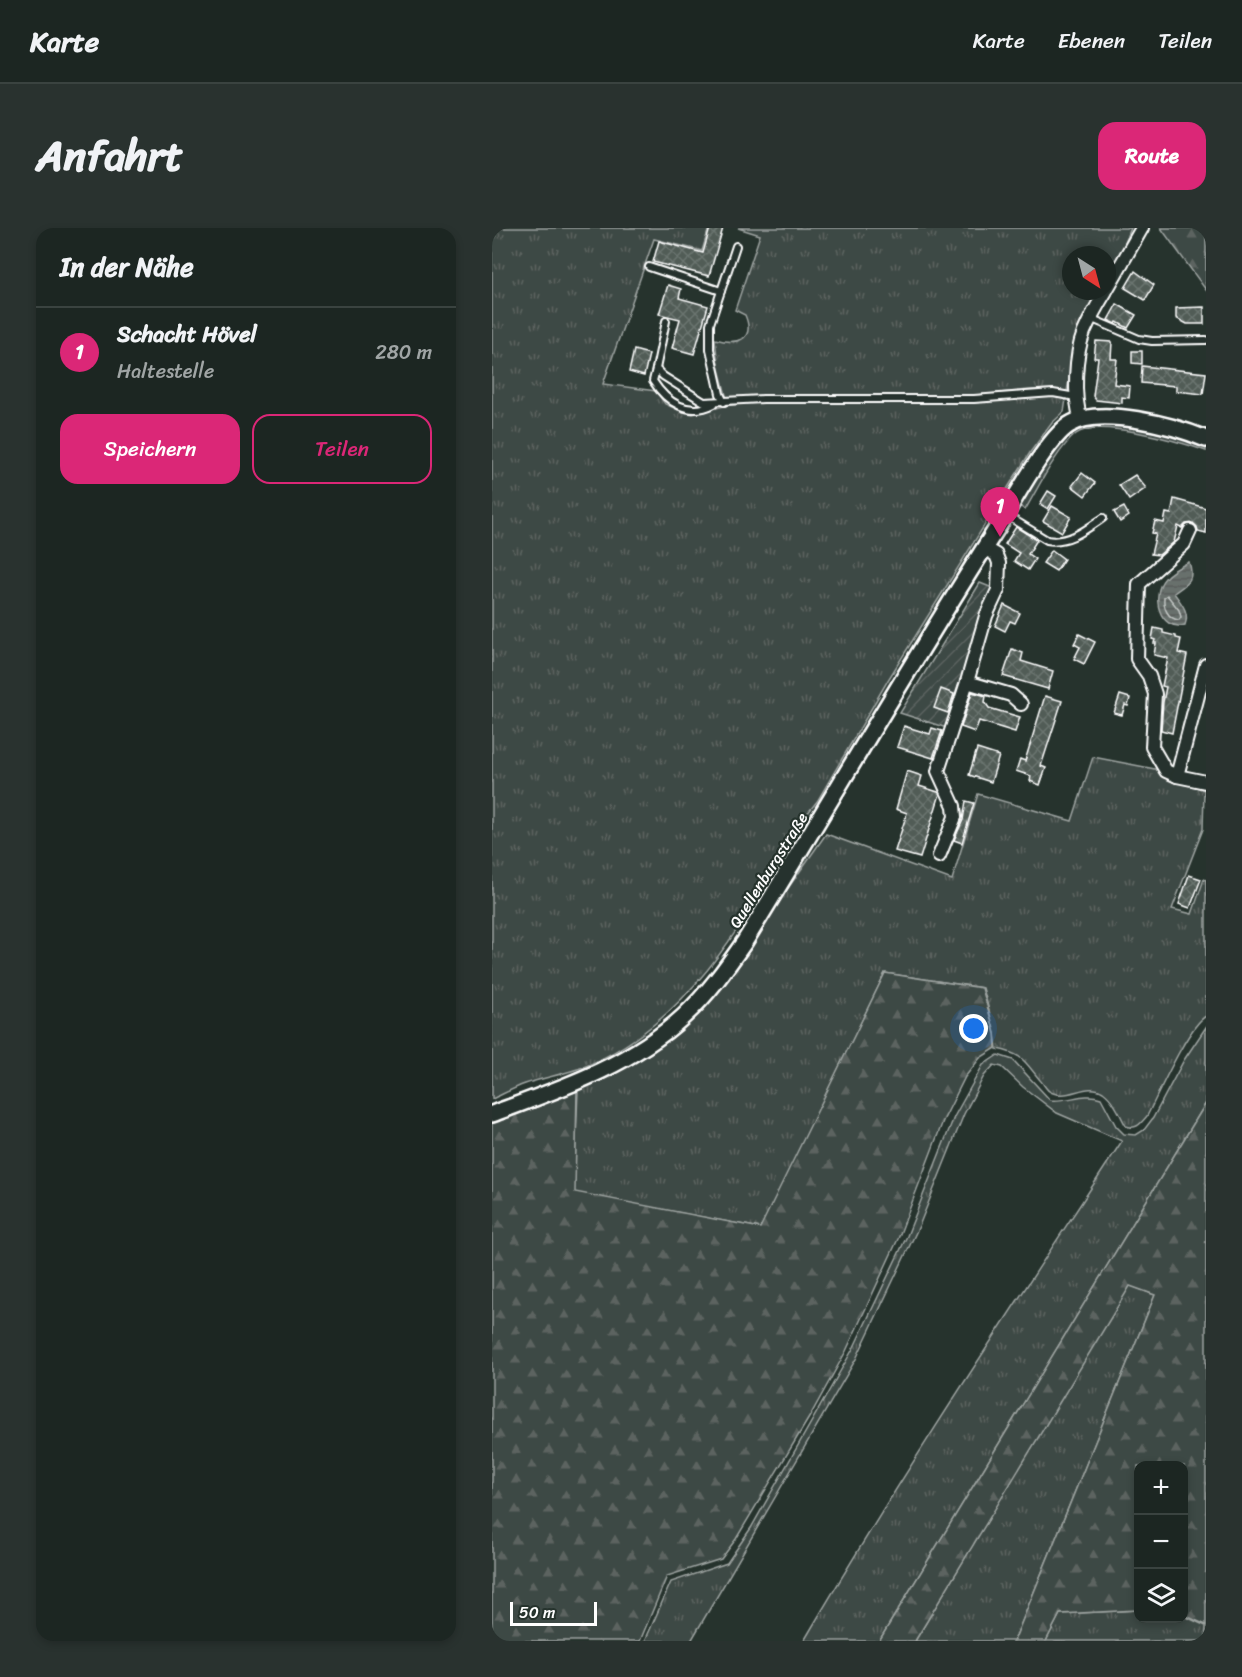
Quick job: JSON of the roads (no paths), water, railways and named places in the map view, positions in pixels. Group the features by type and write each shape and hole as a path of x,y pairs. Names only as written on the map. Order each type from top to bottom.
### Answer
{"street":[{"path":"1116,273 1142,228"},
{"path":"1100,300 1083,335 1076,405 1088,418 1121,418 1206,439"},
{"name":"Quellenburgstraße","path":"492,1114 573,1084 641,1050 684,1016 707,992 745,941 984,548 1058,433 1068,425 1088,418"},
{"path":"1190,531 1184,544 1139,584 1137,659 1149,676 1155,694 1152,747 1166,771 1206,782"},
{"path":"939,856 955,816 954,806 938,771 986,616 998,590 999,563 996,555 984,548"},
{"path":"1178,776 1206,664"},
{"path":"967,682 1011,695 1021,704"}],"lane":[{"path":"721,402 710,349 710,324 736,246"},
{"path":"649,267 721,291"},
{"path":"1090,318 1139,339 1152,341 1206,340"},
{"path":"666,321 653,381 662,395 675,404 692,409 721,402"},
{"path":"656,369 663,376 704,402 763,399 974,399 1053,393 1076,397"},
{"path":"1005,514 1054,542 1065,540 1103,518"}],"water":[{"path":"1189,562 1191,577 1174,593 1184,608 1185,625 1176,626 1163,618 1158,594 1160,585 1167,575"}],"place":[{"name":"Schacht Hövel","path":"1000,537"}]}
